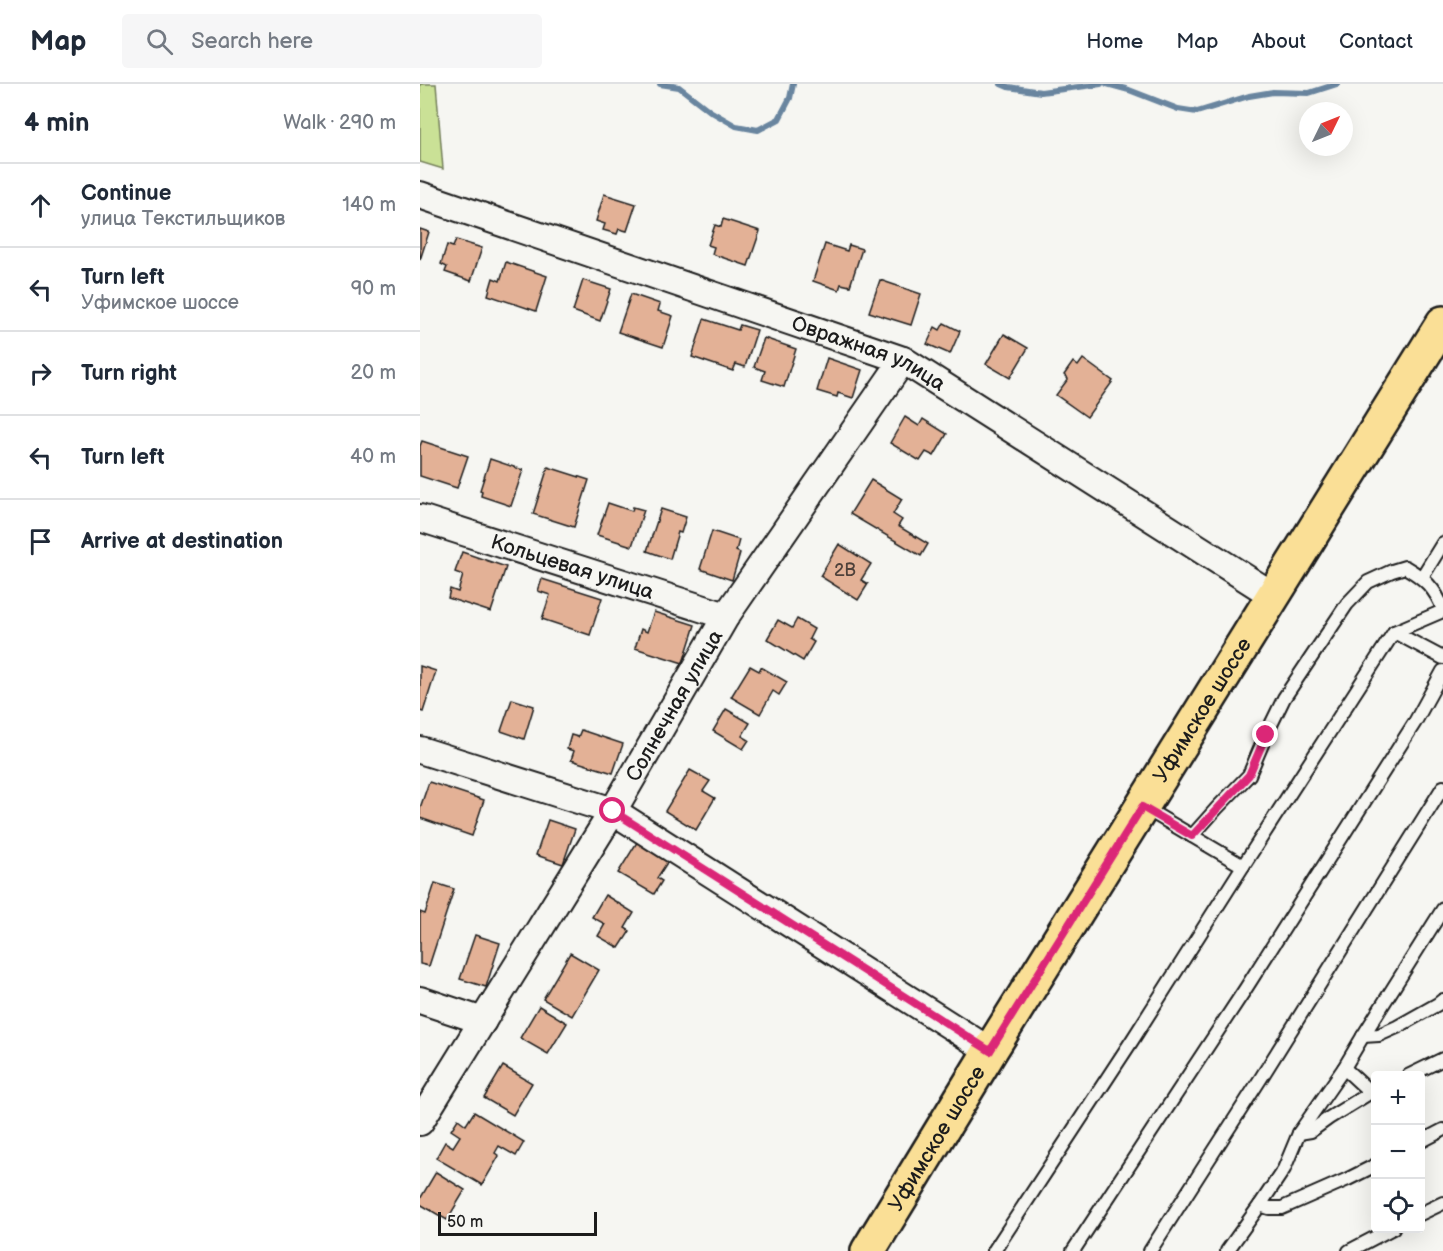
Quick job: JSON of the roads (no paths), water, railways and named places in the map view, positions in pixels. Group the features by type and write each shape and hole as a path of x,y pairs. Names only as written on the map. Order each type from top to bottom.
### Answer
{"main road":[{"name":"Уфимское шоссе","path":"868,1251 1443,323"}],"street":[{"name":"Овражная улица","path":"420,195 903,360 1274,596"},
{"name":"Солнечная улица","path":"420,1122 613,811 726,616 903,360"},
{"name":"Кольцевая улица","path":"420,518 726,616"},
{"path":"420,750 613,811 990,1051"},
{"path":"420,1000 483,1021"}],"lane":[{"path":"1422,578 1443,543"},
{"path":"994,1251 1394,632 1443,610 1438,596 1422,578 1405,567 1392,571 1368,582 1347,604 1284,698 1249,775 1192,836"},
{"path":"1394,632 1443,658"},
{"path":"1073,1251 1252,978 1409,731 1443,671"},
{"path":"1150,1251 1443,787"},
{"path":"1142,807 1243,866"},
{"path":"1227,1251 1284,1169 1299,1133 1344,1068 1443,909"},
{"path":"1363,1036 1379,1035 1397,1027 1443,1000"},
{"path":"1418,1071 1443,1059"},
{"path":"1344,1068 1371,1089"},
{"path":"1299,1133 1311,1131 1371,1092"},
{"path":"1425,1139 1443,1130"},
{"path":"1260,1205 1282,1208 1371,1168"},
{"path":"1425,1212 1443,1203"},
{"path":"1349,1251 1383,1233"}],"waterway":[{"path":"660,84 679,87 710,111 736,126 758,130 779,119 790,98 793,84"},
{"path":"1001,84 1041,92 1101,84"},
{"path":"1107,84 1178,109 1197,112 1249,96 1273,92 1309,93 1337,84"}]}
